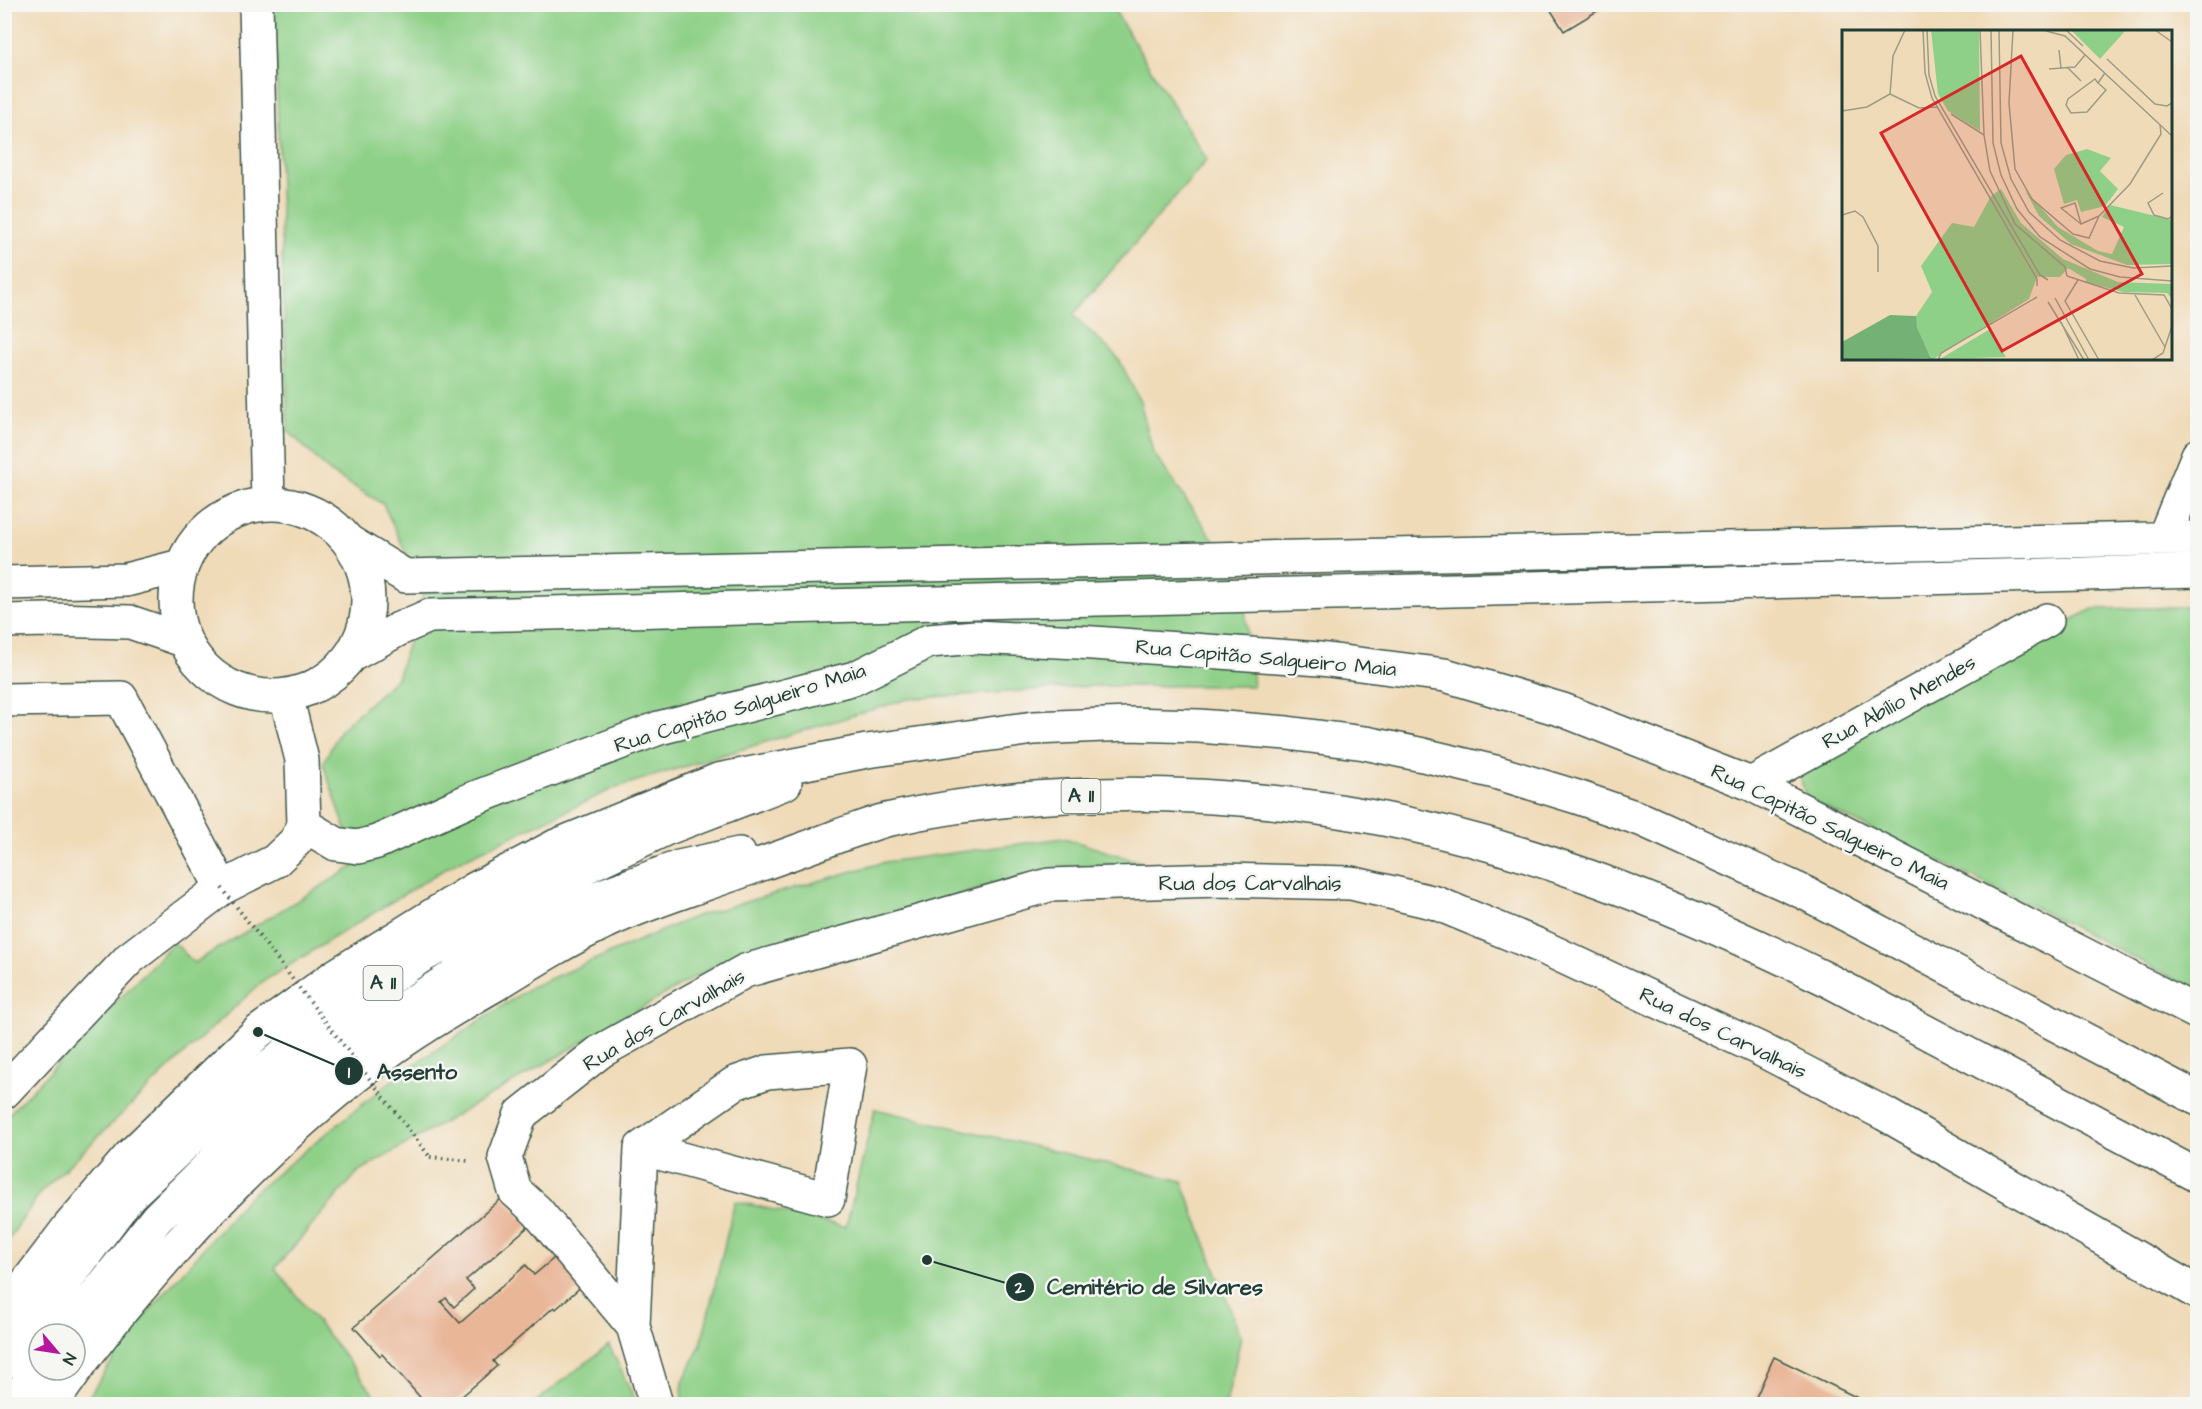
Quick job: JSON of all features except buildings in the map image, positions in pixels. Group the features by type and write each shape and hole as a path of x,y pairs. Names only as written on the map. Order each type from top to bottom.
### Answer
{"main road":[{"path":"256,4 268,503"},
{"path":"2164,538 2198,455"},
{"path":"351,543 364,572 369,603 362,633 350,656 333,675 311,689 286,696 255,695 225,685 200,666 183,640 176,616 176,591 181,566 195,541 215,521 240,508 268,503 300,507 328,521 351,543 405,576 2198,538"},
{"path":"4,583 126,580 181,566"},
{"path":"350,656 399,629 429,616 2198,572"},
{"name":"Rua Abílio Mendes","path":"1751,783 2048,620"},
{"path":"4,621 130,622 183,640"},
{"name":"Rua Capitão Salgueiro Maia","path":"304,825 336,844 358,847 377,842 472,800 659,728 855,678 929,641 975,638 1079,642 1320,659 1445,675 1563,710 1751,783 2198,1014"},
{"path":"4,1092 130,958 222,888 275,861 296,841 304,825 302,760 286,696"},
{"path":"4,700 121,698 222,888"},
{"path":"4,1313 69,1227 130,1156 258,1032 334,976 475,889 556,846 718,780 867,751 1034,728 1128,724 1199,726 1287,733 1365,743 1496,772 1643,820 1786,884 1894,938 2198,1099"},
{"name":"A 11","path":"4,1362 129,1196 226,1105 305,1036 420,957 570,874 665,829 867,751"},
{"name":"A 11","path":"75,1322 157,1218 250,1126 321,1065 501,946 584,903 679,867 881,821 960,806 1029,799 1102,795 1195,797 1288,805 1365,816 1481,842 1613,884 1764,949 1824,978 2198,1176"},
{"name":"A 11","path":"52,1404 78,1365 141,1287 201,1220 274,1144 392,1049 551,950 611,919 881,821"},
{"name":"Rua dos Carvalhais","path":"633,1326 537,1211 515,1191 505,1157 521,1114 601,1051 746,971 1049,885 1220,880 1351,883 1436,903 1540,946 1760,1049 1885,1114 2198,1293"},
{"path":"850,1065 828,1199 641,1148 735,1083 767,1072 850,1065"},
{"name":"Rua dos Carvalhais","path":"641,1148 633,1326 656,1404"},
{"path":"16,1404 29,1382"}],"path":[{"path":"222,888 430,1158"}],"green space":[{"path":"274,5 1111,5 1207,160 1073,315 1119,359 1140,402 1153,452 1242,581 1253,686 1092,686 908,699 617,787 451,865 262,982 40,1193 5,1245 5,1118 174,942 194,963 358,864 323,764 340,730 397,678 424,591 383,504 330,472 288,431"},
{"path":"2197,607 2197,990 2038,909 1806,798 1799,773 1898,710 2093,609"},
{"path":"1064,838 1143,863 1059,867 721,962 358,1172 275,1268 382,1404 84,1404 131,1332 247,1198 400,1074 531,987 696,916 885,862"},
{"path":"875,1109 1182,1181 1241,1337 1226,1404 681,1404 683,1382 701,1344 735,1201 846,1227"},
{"path":"609,1345 637,1404 533,1404"}],"place":[{"name":"Assento","path":"258,1032"},
{"name":"Cemitério de Silvares","path":"927,1260"}]}
